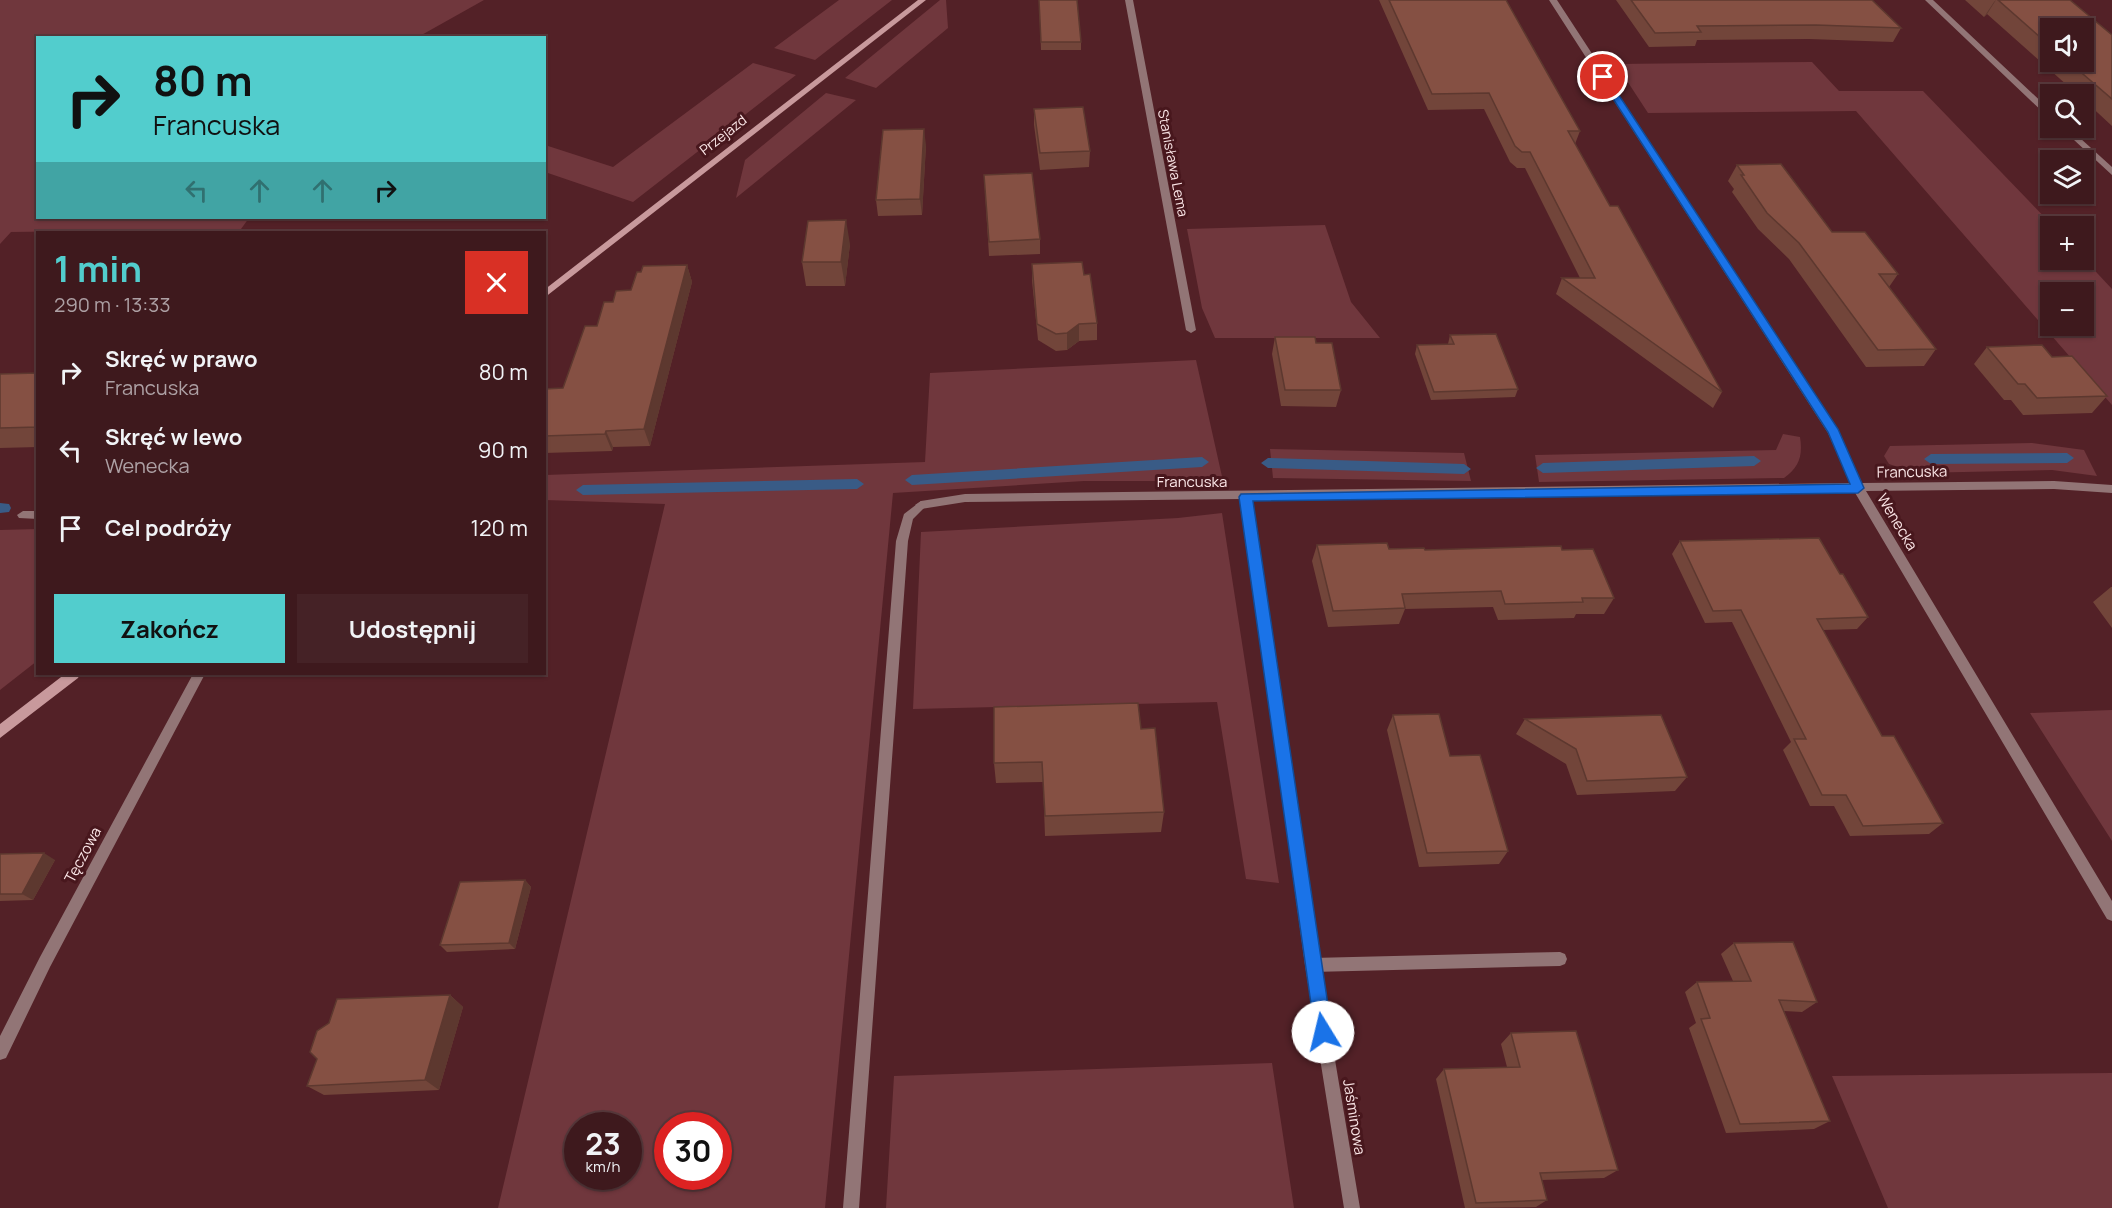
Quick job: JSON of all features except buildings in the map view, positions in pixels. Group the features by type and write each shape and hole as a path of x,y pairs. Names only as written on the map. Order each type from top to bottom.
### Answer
{"street":[{"name":"Przejazd","path":"546,293 922,0"},
{"name":"Stanisława Lema","path":"1129,0 1191,330"},
{"name":"Wenecka","path":"1553,0 1833,432 1858,488 2112,914"},
{"path":"1929,0 2040,105"},
{"path":"2076,138 2112,172"},
{"name":"Francuska","path":"851,1208 902,541 908,517 921,506 965,498 1246,497 2054,485 2112,489"},
{"name":"Jaśminowa","path":"1246,497 1312,965 1352,1208"},
{"path":"23,515 36,515"},
{"path":"0,732 73,675"},
{"name":"Tęczowa","path":"0,1052 50,951 198,675"},
{"path":"1312,965 1560,959"}],"shaded area":[{"path":"0,0 484,0 420,36 36,36 36,219 248,219 241,229 11,232 0,244"},
{"path":"839,0 892,0 815,60 774,48"},
{"path":"940,0 946,0 948,28 876,88 845,78"},
{"path":"1812,62 1839,91 1923,91 2043,216 2040,216 2040,270 2094,270 2112,289 2112,405 2052,336 2094,336 2094,282 2040,282 2040,322 1856,111 1648,113 1616,64"},
{"path":"753,63 796,75 633,202 546,172 546,145 613,167"},
{"path":"826,93 856,100 736,198 745,160"},
{"path":"1325,225 1351,302 1380,338 1215,338 1202,308 1187,229"},
{"path":"1196,360 1223,481 1084,481 893,493 825,1208 498,1208 665,504 546,500 546,475 925,462 930,373"},
{"path":"1783,434 1800,437 1801,444 1799,460 1784,478 1539,482 1535,455 1776,450"},
{"path":"2032,443 2084,450 2097,476 2052,470 1916,473 1889,464 1884,456 1890,446"},
{"path":"1270,449 1464,453 1471,481 1273,478"},
{"path":"1222,513 1279,883 1246,879 1217,702 913,709 921,532 1178,518"},
{"path":"36,529 36,662 0,690 0,530"},
{"path":"2112,710 2112,841 2030,713"},
{"path":"1272,1063 1294,1208 886,1208 894,1076"},
{"path":"2112,1073 2112,1208 1888,1208 1832,1076"}],"waterway":[{"path":"1931,459 2067,458"},
{"path":"1543,468 1754,461"},
{"path":"912,480 1202,462"},
{"path":"1268,463 1464,469"},
{"path":"583,490 857,484"}],"route":[{"path":"1323,1032 1246,497 1858,488 1833,432 1603,77"}]}
